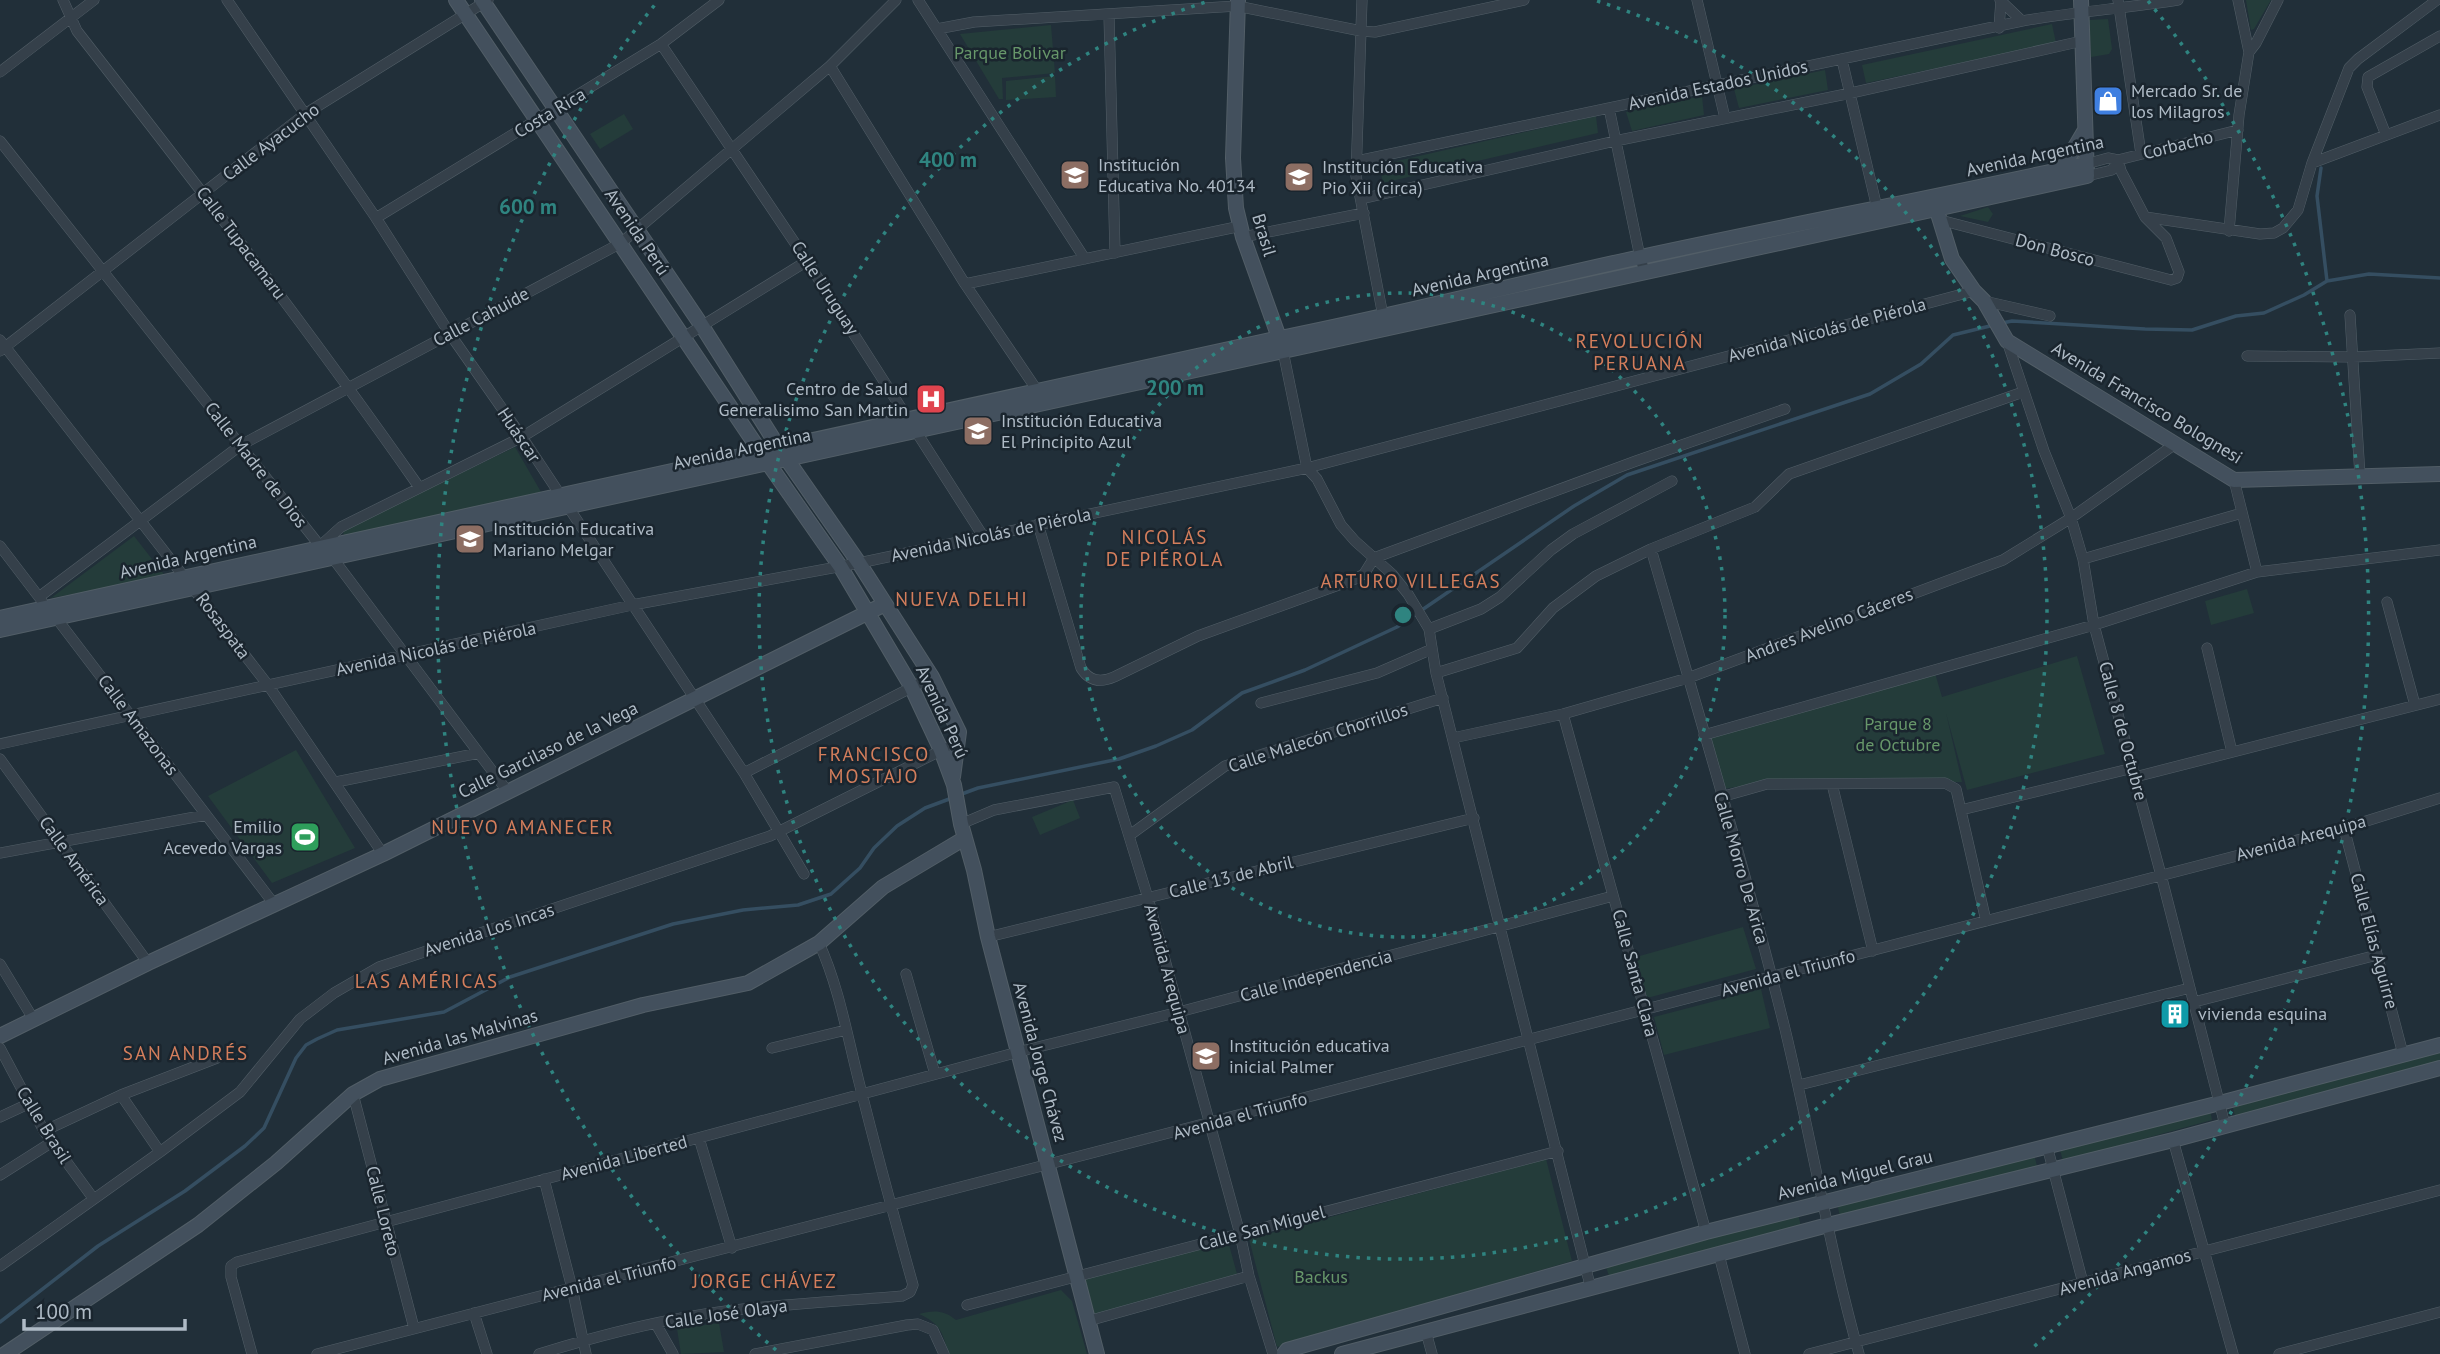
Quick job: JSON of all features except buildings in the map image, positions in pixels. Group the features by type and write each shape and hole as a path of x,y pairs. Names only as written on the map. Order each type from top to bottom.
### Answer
{"street":[{"name":"Calle Tupacamaru","path":"63,0 77,31 203,192 349,387 419,488"},
{"path":"0,72 94,0"},
{"name":"Huáscar","path":"227,0 376,218 450,334 522,437 744,773 804,874"},
{"name":"Avenida Perú","path":"456,0 764,458 840,566 911,686 953,782"},
{"name":"Costa Rica","path":"376,218 661,44 719,0"},
{"name":"Calle Cahuide","path":"48,608 139,519 241,445 621,243 830,66 896,0"},
{"path":"918,0 1084,259"},
{"path":"1362,0 1356,176 1385,323"},
{"path":"937,29 974,22 1109,15 1237,3 1361,32 1375,32 1524,0"},
{"path":"1697,0 1725,118"},
{"path":"2001,0 2022,21"},
{"path":"1999,28 2001,0"},
{"name":"Avenida Estados Unidos","path":"1357,161 1999,28 2080,6 2178,0"},
{"path":"2229,231 2238,130 2249,51 2238,0"},
{"path":"2249,51 2256,43 2278,0"},
{"path":"2118,160 2145,217 2260,234 2283,229 2298,210 2350,68 2358,58 2437,0"},
{"name":"Calle Ayacucho","path":"2,346 305,114 485,1"},
{"name":"Avenida Perú","path":"485,1 932,677 959,732 953,782"},
{"name":"Brasil","path":"1237,3 1233,183 1242,232 1281,344"},
{"path":"2118,5 2141,154"},
{"path":"2080,6 2087,170"},
{"path":"1109,15 1115,253"},
{"path":"2386,135 2367,87 2368,77 2440,36"},
{"name":"Avenida Estados Unidos","path":"1361,199 1615,141 1851,93 2081,41"},
{"name":"Calle Uruguay","path":"661,44 807,261 983,536"},
{"path":"1842,60 1879,215"},
{"path":"830,66 965,284 1042,397"},
{"path":"1609,108 1640,257 1646,272"},
{"path":"2314,162 2440,115"},
{"path":"2063,175 2085,129"},
{"name":"Corbacho","path":"2118,160 2238,130"},
{"name":"Calle Madre de Dios","path":"0,141 320,546 332,557 508,792"},
{"name":"Avenida Argentina","path":"1574,281 1640,257 1879,215 1936,209 2087,170 2108,158 2118,160"},
{"path":"1936,209 1952,259 2006,340"},
{"name":"Don Bosco","path":"1936,209 2171,280 2177,278 2179,272 2166,239 2145,217"},
{"path":"965,284 1115,253 1364,213"},
{"name":"Avenida Argentina","path":"263,566 320,546 563,500 764,458 1574,281 1646,272 1879,215"},
{"path":"320,546 341,527 522,437 807,261"},
{"path":"1983,302 2050,316"},
{"name":"Avenida Nicolás de Piérola","path":"0,744 632,606 859,563 1307,468 1983,302"},
{"path":"2350,315 2360,476"},
{"name":"Calle 8 de Octubre","path":"2006,340 2071,518 2082,559 2094,625 2225,1125"},
{"name":"Avenida Francisco Bolognesi","path":"2006,340 2234,480 2440,474"},
{"path":"1281,344 1307,468 1317,479 1341,524 1392,574 1415,604 1427,626 1436,673 1527,1041 1558,1151 1591,1289"},
{"name":"Rosaspata","path":"2,346 268,685 383,854"},
{"path":"2247,356 2353,357 2440,353"},
{"path":"1436,673 1517,648 1553,608 1596,576 1651,549 1755,508 1789,474 2023,392"},
{"path":"1038,524 1080,668 1094,680 1108,680 1198,636 1364,575 1374,558 1636,461 1786,409"},
{"name":"Andres Avelino Cáceres","path":"1453,737 1563,714 1688,678 2003,560 2071,518 2175,444"},
{"path":"2234,480 2257,572"},
{"path":"1427,626 1491,603 1573,534 1672,481"},
{"name":"Avenida Argentina","path":"0,618 134,595 263,566 332,557 563,500"},
{"path":"2082,559 2242,513"},
{"name":"Calle Amazonas","path":"0,546 274,904"},
{"name":"Calle Morro De Arica","path":"1651,549 1772,977 1859,1354"},
{"path":"1704,735 2094,625 2257,572 2440,550"},
{"path":"2387,602 2415,705"},
{"name":"Calle Garcilaso de la Vega","path":"0,1036 148,963 383,854 885,604"},
{"name":"Avenida Argentina","path":"0,630 48,608"},
{"path":"2207,648 2232,752"},
{"path":"1261,704 1377,673 1432,649"},
{"path":"744,773 932,677"},
{"name":"Calle Malecón Chorrillos","path":"1130,835 1225,766 1443,698"},
{"path":"1961,810 2232,752 2440,699"},
{"name":"Calle Santa Clara","path":"1563,714 1706,1232"},
{"name":"Avenida Los Incas","path":"0,1266 240,1092 300,1019 334,993 380,967 770,836 957,744"},
{"path":"336,782 478,752"},
{"name":"Calle América","path":"0,759 148,963"},
{"name":"Avenida Jorge Chávez","path":"953,782 988,937 1097,1354"},
{"path":"1721,797 1767,784 1945,783 1956,789 1986,921"},
{"path":"1832,784 1873,951"},
{"name":"Avenida Arequipa","path":"962,825 994,810 1114,787 1180,1012 1249,1276 1273,1354"},
{"name":"Avenida Arequipa","path":"2161,875 2344,828 2440,798"},
{"path":"0,853 206,815"},
{"name":"Calle 13 de Abril","path":"988,937 1474,818"},
{"name":"Avenida las Malvinas","path":"5,1354 198,1225 276,1163 353,1094 380,1079 643,1005 748,983 819,943 883,887 962,825"},
{"name":"Calle Elías Aguirre","path":"2344,828 2403,1054"},
{"name":"Avenida el Triunfo","path":"317,1354 2161,875"},
{"name":"Calle Independencia","path":"1018,1052 1180,1012 1614,896"},
{"path":"819,943 829,965 891,1206"},
{"path":"2194,1002 2377,955"},
{"path":"0,964 34,1020"},
{"path":"906,974 935,1074"},
{"path":"1799,1086 2190,988"},
{"path":"772,1048 846,1030"},
{"name":"Avenida Miguel Grau","path":"1284,1354 1286,1350 1706,1232 2440,1045"},
{"name":"Calle Brasil","path":"0,1048 44,1130 93,1198"},
{"name":"Avenida Liberted","path":"251,1354 231,1278 231,1266 237,1262 1018,1052"},
{"path":"44,1130 121,1095 217,1058"},
{"path":"1342,1354 1828,1225 2173,1140 2440,1068"},
{"name":"Calle Loreto","path":"353,1094 414,1328"},
{"path":"121,1095 159,1152"},
{"path":"0,1117 28,1104"},
{"path":"699,1138 732,1248"},
{"path":"2173,1140 2234,1354"},
{"path":"0,1175 52,1142"},
{"path":"2047,1146 2083,1283"},
{"name":"Calle San Miguel","path":"967,1305 1558,1151"},
{"path":"544,1179 586,1354"},
{"name":"Avenida Angamos","path":"1809,1354 2440,1190"},
{"name":"Calle José Olaya","path":"539,1354 584,1340 726,1311 902,1296 910,1292 913,1285 891,1206"},
{"path":"1719,1255 1745,1354"},
{"path":"1088,1321 1249,1276"},
{"path":"2278,1354 2440,1312"},
{"path":"474,1313 487,1354"},
{"path":"656,1324 673,1354"},
{"path":"755,1354 918,1324 933,1330 944,1354"},
{"path":"1426,1332 1432,1354"}],"green space":[{"path":"2246,0 2271,0 2251,30"},
{"path":"2108,19 2112,49 2109,54 2091,57 2089,20"},
{"path":"2052,24 2056,43 1866,83 1862,65"},
{"name":"Parque Bolivar","path":"1051,25 1055,73 1002,78 1003,99 999,99 960,34"},
{"path":"1825,70 1828,90 1739,108 1734,89"},
{"path":"1055,76 1056,97 1006,100 1006,81"},
{"path":"1702,96 1704,115 1632,131 1626,112"},
{"path":"624,114 633,129 600,149 590,134"},
{"path":"1596,116 1598,133 1383,183 1379,165"},
{"path":"1988,207 1993,214 1988,222 1960,216"},
{"path":"515,447 541,492 344,537 343,530"},
{"path":"134,536 166,577 51,598"},
{"path":"2247,589 2254,613 2211,625 2205,601"},
{"name":"Parque 8 de Octubre","path":"2077,656 2105,754 1967,790 1946,713 1962,782 1768,782 1723,789 1709,740 1711,736 1935,673 1942,697"},
{"path":"296,750 355,848 272,883 208,796"},
{"path":"1073,800 1080,818 1040,835 1032,817"},
{"path":"1743,927 1756,969 1647,998 1636,957"},
{"path":"1761,989 1770,1028 1664,1055 1654,1017"},
{"path":"2440,1049 2440,1061 2235,1116 2232,1104"},
{"path":"2210,1110 2212,1120 2063,1161 2060,1150"},
{"path":"2034,1154 2037,1166 1840,1217 1837,1203"},
{"name":"Backus","path":"1546,1159 1572,1261 1277,1347 1249,1239"},
{"path":"1798,1214 1801,1226 1610,1279 1606,1267"},
{"path":"1228,1241 1237,1274 1095,1315 1084,1278"},
{"path":"1061,1290 1072,1301 1087,1354 949,1354 940,1330 932,1321 919,1314 938,1312 956,1320"},
{"path":"719,1323 724,1352 681,1354 677,1329"}],"waterway":[{"path":"2321,168 2317,196 2327,281"},
{"path":"2002,323 2012,321 2192,330 2236,316 2264,313 2327,281 2369,274 2440,278"},
{"path":"959,795 978,788 1119,759 1192,730 1242,693 1305,670 1397,627 1574,506 1627,475 1870,394 1921,364 1953,335 1994,325"},
{"path":"0,1322 98,1246 185,1191 245,1146 264,1128 296,1058 306,1045 337,1030 444,1012 510,977 673,924 743,910 798,905 831,894 860,868 874,848 897,826 925,808 952,798"}],"place":[{"name":"Mercado Sr. de los Milagros","path":"2108,101"},
{"name":"Institución Educativa No. 40134","path":"1075,175"},
{"name":"Institución Educativa Pio Xii (circa)","path":"1299,177"},
{"name":"Centro de Salud Generalisimo San Martin","path":"931,399"},
{"name":"Institución Educativa El Principito Azul","path":"978,431"},
{"name":"Institución Educativa Mariano Melgar","path":"470,539"},
{"name":"Emilio Acevedo Vargas","path":"305,837"},
{"name":"vivienda esquina","path":"2175,1014"},
{"name":"Institución educativa inicial Palmer","path":"1206,1056"}],"district":[{"name":"REVOLUCIÓN PERUANA","path":"1640,352"},
{"name":"NICOLÁS DE PIÉROLA","path":"1165,548"},
{"name":"ARTURO VILLEGAS","path":"1411,581"},
{"name":"NUEVA DELHI","path":"962,599"},
{"name":"FRANCISCO MOSTAJO","path":"874,765"},
{"name":"NUEVO AMANECER","path":"523,827"},
{"name":"LAS AMÉRICAS","path":"427,981"},
{"name":"SAN ANDRÉS","path":"186,1053"},
{"name":"JORGE CHÁVEZ","path":"765,1281"}]}
